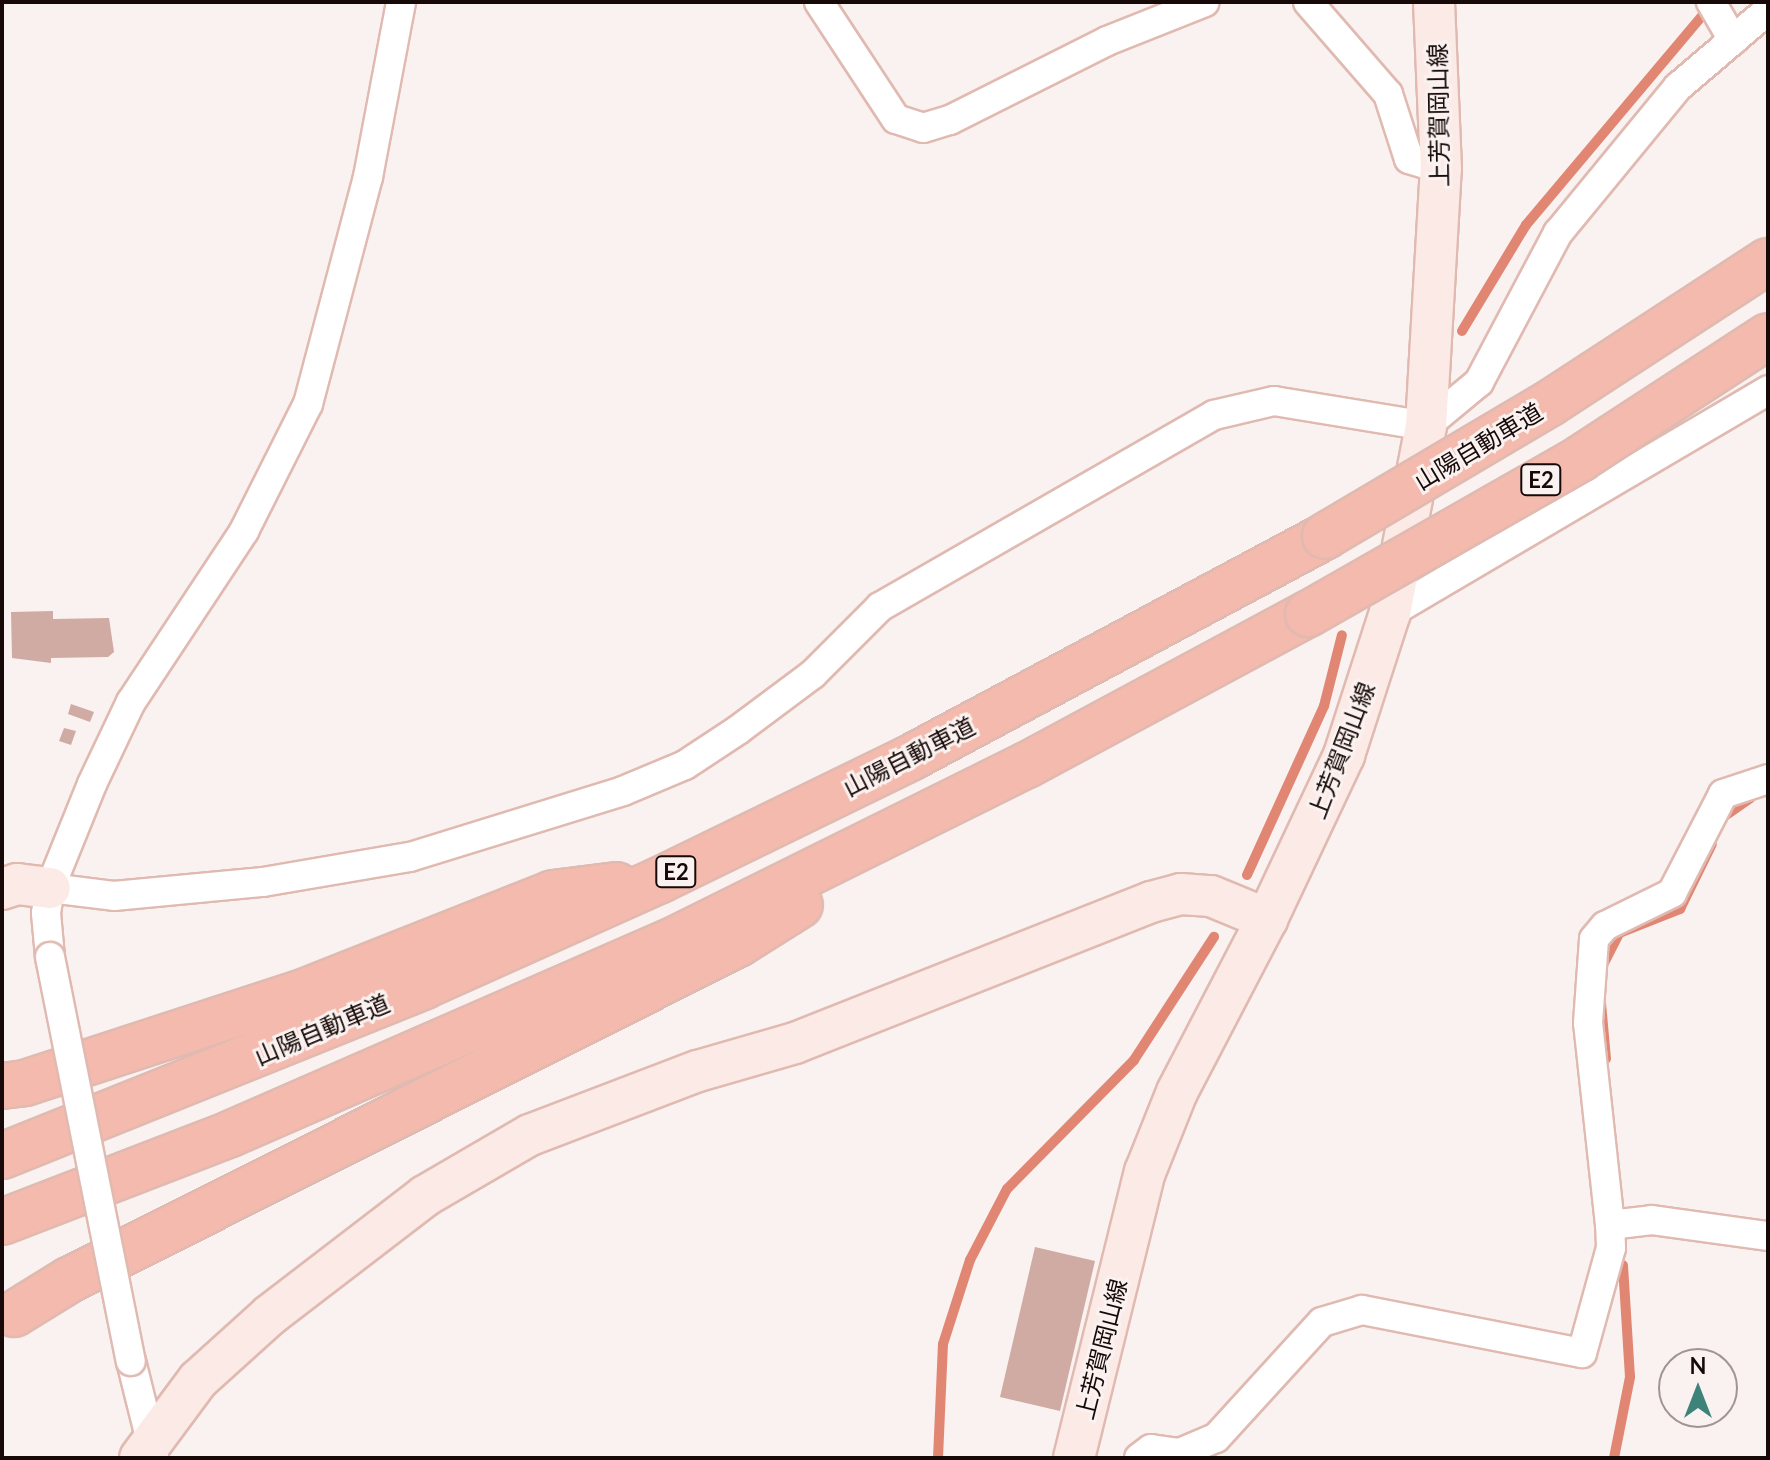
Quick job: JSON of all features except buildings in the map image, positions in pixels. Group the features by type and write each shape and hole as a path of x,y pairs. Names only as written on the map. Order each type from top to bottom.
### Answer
{"highway":[{"name":"山陽自動車道","path":"2,1156 410,992 660,880 910,758 1325,536 1550,403 1768,261"},
{"name":"E2","path":"2,1222 230,1134 672,941 1027,765 1308,614 1581,458 1768,336"},
{"path":"14,1314 69,1280 738,944 1027,765"},
{"path":"2,1086 25,1083 301,993 553,893 660,880"}],"main road":[{"name":"上芳賀岡山線","path":"1074,1458 1145,1172 1177,1092 1267,919 1344,755 1390,613 1426,426 1441,169 1434,2"},
{"path":"2,889 17,884 50,888"},
{"path":"148,1452 198,1380 324,1271 425,1196 530,1135 698,1071 795,1043 1151,902 1181,894 1211,896 1267,919"}],"street":[{"path":"148,1452 50,957 46,913 50,888 131,702 244,531 308,404 368,177 401,2"},
{"path":"819,2 896,119 923,128 950,120 1107,41 1205,2"},
{"path":"1308,2 1388,94 1409,159 1441,169"},
{"path":"1711,2 1733,40"},
{"path":"50,888 114,896 263,882 395,860 623,791 685,765 738,730 813,674 880,607 1214,415 1274,401 1426,426 1479,382 1558,233 1678,87 1768,10"},
{"path":"1390,613 1768,390"},
{"path":"1139,1458 1151,1449 1180,1453 1216,1438 1322,1322 1362,1310 1582,1353 1611,1248 1588,1023 1594,939 1605,926 1679,886 1723,794 1768,779"},
{"path":"1610,1225 1652,1220 1768,1236"}],"waterway":[{"path":"1462,331 1526,225 1703,15"},
{"path":"1247,875 1324,706 1342,635"},
{"path":"1722,818 1751,798"},
{"path":"1604,963 1619,933 1680,909 1712,844"},
{"path":"938,1458 943,1344 970,1260 1007,1189 1134,1060 1214,937"},
{"path":"1601,1003 1606,1059"},
{"path":"1614,1458 1630,1377 1623,1265"}]}
